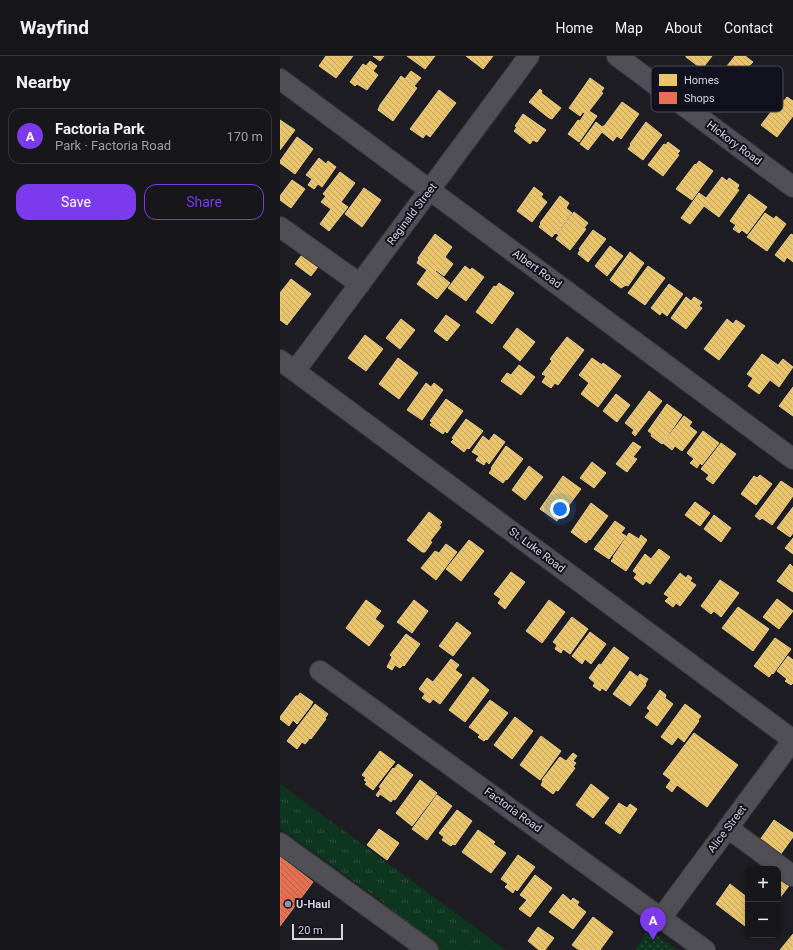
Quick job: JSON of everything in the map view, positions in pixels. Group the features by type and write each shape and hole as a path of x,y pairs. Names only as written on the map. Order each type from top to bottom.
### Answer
{"street":[{"name":"Reginald Street","path":"287,366 360,284 529,56"},
{"name":"Hickory Road","path":"617,56 651,81"},
{"name":"Albert Road","path":"280,79 793,459"},
{"name":"Hickory Road","path":"692,112 793,187"},
{"path":"280,227 360,284"},
{"name":"St. Luke Road","path":"287,366 793,740"},
{"name":"Factoria Road","path":"320,671 704,950"},
{"name":"Alice Street","path":"661,918 793,740"},
{"path":"728,828 793,876"},
{"path":"280,843 428,950"}],"green space":[{"path":"280,784 506,950 439,950 380,900 280,828"},
{"path":"649,929 677,950 635,950"}],"building: Homes":[{"path":"326,56 353,56 336,78 319,66"},
{"path":"373,56 384,56 380,61"},
{"path":"407,56 435,56 425,69"},
{"path":"466,56 493,56 483,69"},
{"path":"712,56 704,66 698,66 686,57"},
{"path":"735,56 745,56 753,62 749,66 727,66"},
{"path":"370,61 377,66 373,71 378,75 367,90 357,84 355,86 350,82 363,64 366,66"},
{"path":"411,71 421,78 414,86 417,88 393,121 378,110 401,76 405,79"},
{"path":"590,78 604,88 601,92 603,93 589,111 597,116 579,142 568,134 585,113 583,112 580,116 569,108"},
{"path":"540,89 542,91 541,93 561,108 552,119 529,102"},
{"path":"439,90 456,103 430,137 426,134 423,138 410,129"},
{"path":"787,97 793,101 793,116 777,137 761,125 771,112 783,112 783,100"},
{"path":"622,102 639,114 621,139 617,136 613,141 602,132 588,150 580,144 596,122 602,127 605,125"},
{"path":"523,114 546,130 537,142 533,140 530,144 514,131 517,127 515,126"},
{"path":"280,120 295,130 280,150"},
{"path":"646,122 662,135 643,160 628,149"},
{"path":"297,137 313,149 295,174 280,163 280,161"},
{"path":"668,142 680,151 677,154 679,155 663,176 648,165 664,144 666,145"},
{"path":"319,158 326,164 328,161 336,167 322,187 318,184 314,189 308,185 312,179 306,175"},
{"path":"699,161 713,171 692,200 676,189"},
{"path":"340,172 355,183 341,202 348,207 329,231 320,224 331,209 321,202 326,196 323,194"},
{"path":"722,177 727,181 729,178 739,185 737,189 739,190 719,217 704,206 690,224 681,218 699,193 706,198"},
{"path":"292,180 305,189 291,208 280,200 280,196"},
{"path":"534,187 543,194 541,197 547,202 532,222 517,211"},
{"path":"364,188 381,200 362,227 345,214"},
{"path":"749,194 767,207 747,234 742,230 739,233 733,229 736,225 730,221"},
{"path":"560,196 569,203 566,208 572,213 552,237 539,227 541,224 540,223"},
{"path":"574,212 588,223 584,228 586,229 570,250 556,239 559,235 557,234"},
{"path":"765,213 774,219 776,216 786,224 767,251 747,237"},
{"path":"593,230 606,239 588,262 578,254 579,249"},
{"path":"435,234 452,247 445,257 453,264 444,276 436,270 435,271 450,283 437,299 417,284 427,270 417,263 418,258"},
{"path":"791,234 793,235 793,262 787,257 784,262 775,255"},
{"path":"610,246 623,256 607,276 595,266"},
{"path":"305,251 321,263 311,276 295,264"},
{"path":"630,252 644,263 628,286 626,285 621,288 610,280"},
{"path":"465,266 470,270 472,268 484,277 466,301 448,288"},
{"path":"648,266 665,278 645,305 628,293"},
{"path":"291,279 311,294 287,325 280,320 280,293"},
{"path":"499,283 514,293 492,324 476,312 494,286 496,287"},
{"path":"669,284 683,294 667,316 662,312 660,315 651,308"},
{"path":"686,297 691,301 694,297 702,302 699,306 702,308 686,329 671,318"},
{"path":"446,315 460,325 447,341 434,331"},
{"path":"401,319 415,330 400,349 386,338"},
{"path":"727,319 733,324 736,320 745,326 719,360 704,349"},
{"path":"517,328 535,342 520,361 503,347"},
{"path":"365,335 383,349 366,371 348,358"},
{"path":"567,337 584,350 558,385 555,383 551,388 542,382 546,376 542,374 552,361 550,359"},
{"path":"762,354 778,365 783,359 793,367 779,387 770,380 759,394 748,386 753,378 747,374"},
{"path":"398,358 418,373 399,399 379,384"},
{"path":"592,358 602,365 603,363 621,376 598,407 581,394 589,383 579,375"},
{"path":"519,365 535,377 521,395 501,381 507,373 511,375"},
{"path":"426,383 431,387 434,383 443,390 422,420 407,410"},
{"path":"793,387 793,416 779,406"},
{"path":"649,391 662,401 635,436 632,433 634,430 625,423"},
{"path":"616,394 630,405 617,422 603,411"},
{"path":"446,399 463,411 447,433 445,431 443,434 430,425 432,422 430,421"},
{"path":"667,404 682,415 662,444 651,436 652,434 648,431"},
{"path":"684,416 692,422 689,426 697,432 682,451 675,446 672,450 663,443"},
{"path":"466,419 483,431 469,449 467,448 464,452 451,442 454,439 452,438"},
{"path":"703,431 719,443 702,465 700,463 697,468 690,463 694,459 687,453"},
{"path":"494,434 505,442 489,464 486,461 484,465 476,460 479,456 472,452 483,436 489,441"},
{"path":"633,442 641,447 633,457 637,459 627,472 616,464"},
{"path":"721,443 736,454 713,484 706,479 709,475 701,469"},
{"path":"506,446 523,459 503,483 489,473"},
{"path":"592,462 606,473 594,488 580,478"},
{"path":"529,466 543,477 525,500 512,490"},
{"path":"760,475 772,484 756,505 741,494 754,476 757,478"},
{"path":"563,476 581,489 557,521 540,509"},
{"path":"781,481 793,489 793,496 772,525 762,518 760,520 755,516"},
{"path":"695,502 710,513 700,526 685,515"},
{"path":"591,503 608,516 590,540 589,539 586,543 571,532"},
{"path":"793,507 793,533 790,537 777,528"},
{"path":"429,512 442,522 439,526 441,527 430,541 432,542 425,552 422,552 407,540"},
{"path":"714,515 731,528 721,542 704,529"},
{"path":"615,521 625,528 621,533 626,536 609,559 594,549"},
{"path":"629,533 639,539 641,535 647,540 626,571 611,561"},
{"path":"793,538 793,554 785,548"},
{"path":"469,540 484,551 461,581 446,569"},
{"path":"446,544 457,552 436,580 421,568 435,551 439,553"},
{"path":"659,549 670,557 650,584 646,581 643,585 634,578 637,574 633,571 645,554 651,559"},
{"path":"790,564 793,567 793,592 777,581"},
{"path":"511,572 525,582 505,609 498,603 501,599 494,594"},
{"path":"680,573 686,578 688,575 692,578 690,581 696,585 680,606 676,603 673,607 665,601 669,597 664,594"},
{"path":"720,580 739,593 721,617 714,611 711,614 701,606"},
{"path":"777,599 793,611 779,629 763,617"},
{"path":"366,600 381,611 375,619 384,626 369,646 346,628"},
{"path":"414,600 428,611 412,633 397,622"},
{"path":"549,600 565,612 542,643 526,631"},
{"path":"738,607 769,629 753,651 722,628"},
{"path":"572,617 588,629 570,654 563,649 561,653 555,649 557,645 553,642"},
{"path":"457,622 471,633 453,656 439,646"},
{"path":"590,632 606,644 591,664 585,659 582,664 572,656"},
{"path":"406,634 420,644 404,666 403,665 400,668 395,665 392,670 387,667 392,657 390,655"},
{"path":"775,638 791,649 773,674 772,673 769,677 754,666"},
{"path":"614,647 629,658 606,691 602,688 600,691 593,686 595,683 589,678"},
{"path":"788,656 793,660 793,683 791,685 785,681 787,679 777,671"},
{"path":"451,659 459,665 455,670 462,675 440,704 433,699 430,703 422,698 425,694 419,689 427,678 433,682"},
{"path":"630,671 638,677 640,674 648,679 645,684 646,685 630,706 613,694"},
{"path":"473,677 489,690 465,722 449,710"},
{"path":"660,690 666,695 665,698 673,704 657,726 645,717 650,711 647,708"},
{"path":"300,693 313,702 297,724 293,720 289,726 280,719 280,717"},
{"path":"490,700 508,713 487,740 486,739 484,741 478,737 480,735 469,727"},
{"path":"315,704 328,714 325,718 326,719 311,739 310,738 305,744 302,742 297,749 287,741"},
{"path":"685,704 701,716 684,742 678,737 672,745 661,737"},
{"path":"515,717 533,731 512,759 494,745"},
{"path":"694,733 738,765 707,807 677,785 672,792 666,787 671,780 663,774"},
{"path":"541,736 561,751 540,780 520,765"},
{"path":"380,751 395,762 373,790 365,784 367,782 364,780 366,778 362,775"},
{"path":"573,753 577,756 573,761 576,763 573,767 575,768 558,791 556,790 553,794 541,785 542,780 560,757 566,761"},
{"path":"398,764 413,775 395,800 393,799 391,802 380,794 378,797 376,795 381,788 379,787 393,768 394,769"},
{"path":"420,780 437,793 412,826 396,813"},
{"path":"591,784 609,798 593,818 576,805"},
{"path":"437,795 452,806 427,840 412,829"},
{"path":"619,803 627,808 630,804 637,809 620,834 605,823"},
{"path":"457,810 472,821 455,845 453,844 451,846 442,840 444,837 439,833"},
{"path":"774,820 793,833 793,837 778,858 757,844"},
{"path":"379,829 399,843 387,860 367,845"},
{"path":"478,830 495,842 493,844 506,853 491,873 462,852"},
{"path":"518,855 535,867 517,891 515,889 513,893 505,887 508,884 501,879"},
{"path":"535,875 552,888 530,917 519,909 527,900 520,895"},
{"path":"781,875 791,883 781,896"},
{"path":"730,884 745,896 745,926 716,904"},
{"path":"563,894 571,901 573,898 579,902 577,905 586,912 573,929 549,912"},
{"path":"593,917 613,932 600,950 579,950 572,945"},
{"path":"538,927 554,938 545,950 539,950 528,941"},
{"path":"793,934 793,950 780,950"}],"building: Shops":[{"name":"U-Haul","path":"280,846 286,851 282,858 313,882 280,926"}],"place":[{"name":"U-Haul","path":"288,904"},
{"name":"Factoria Park","path":"653,940"}]}
